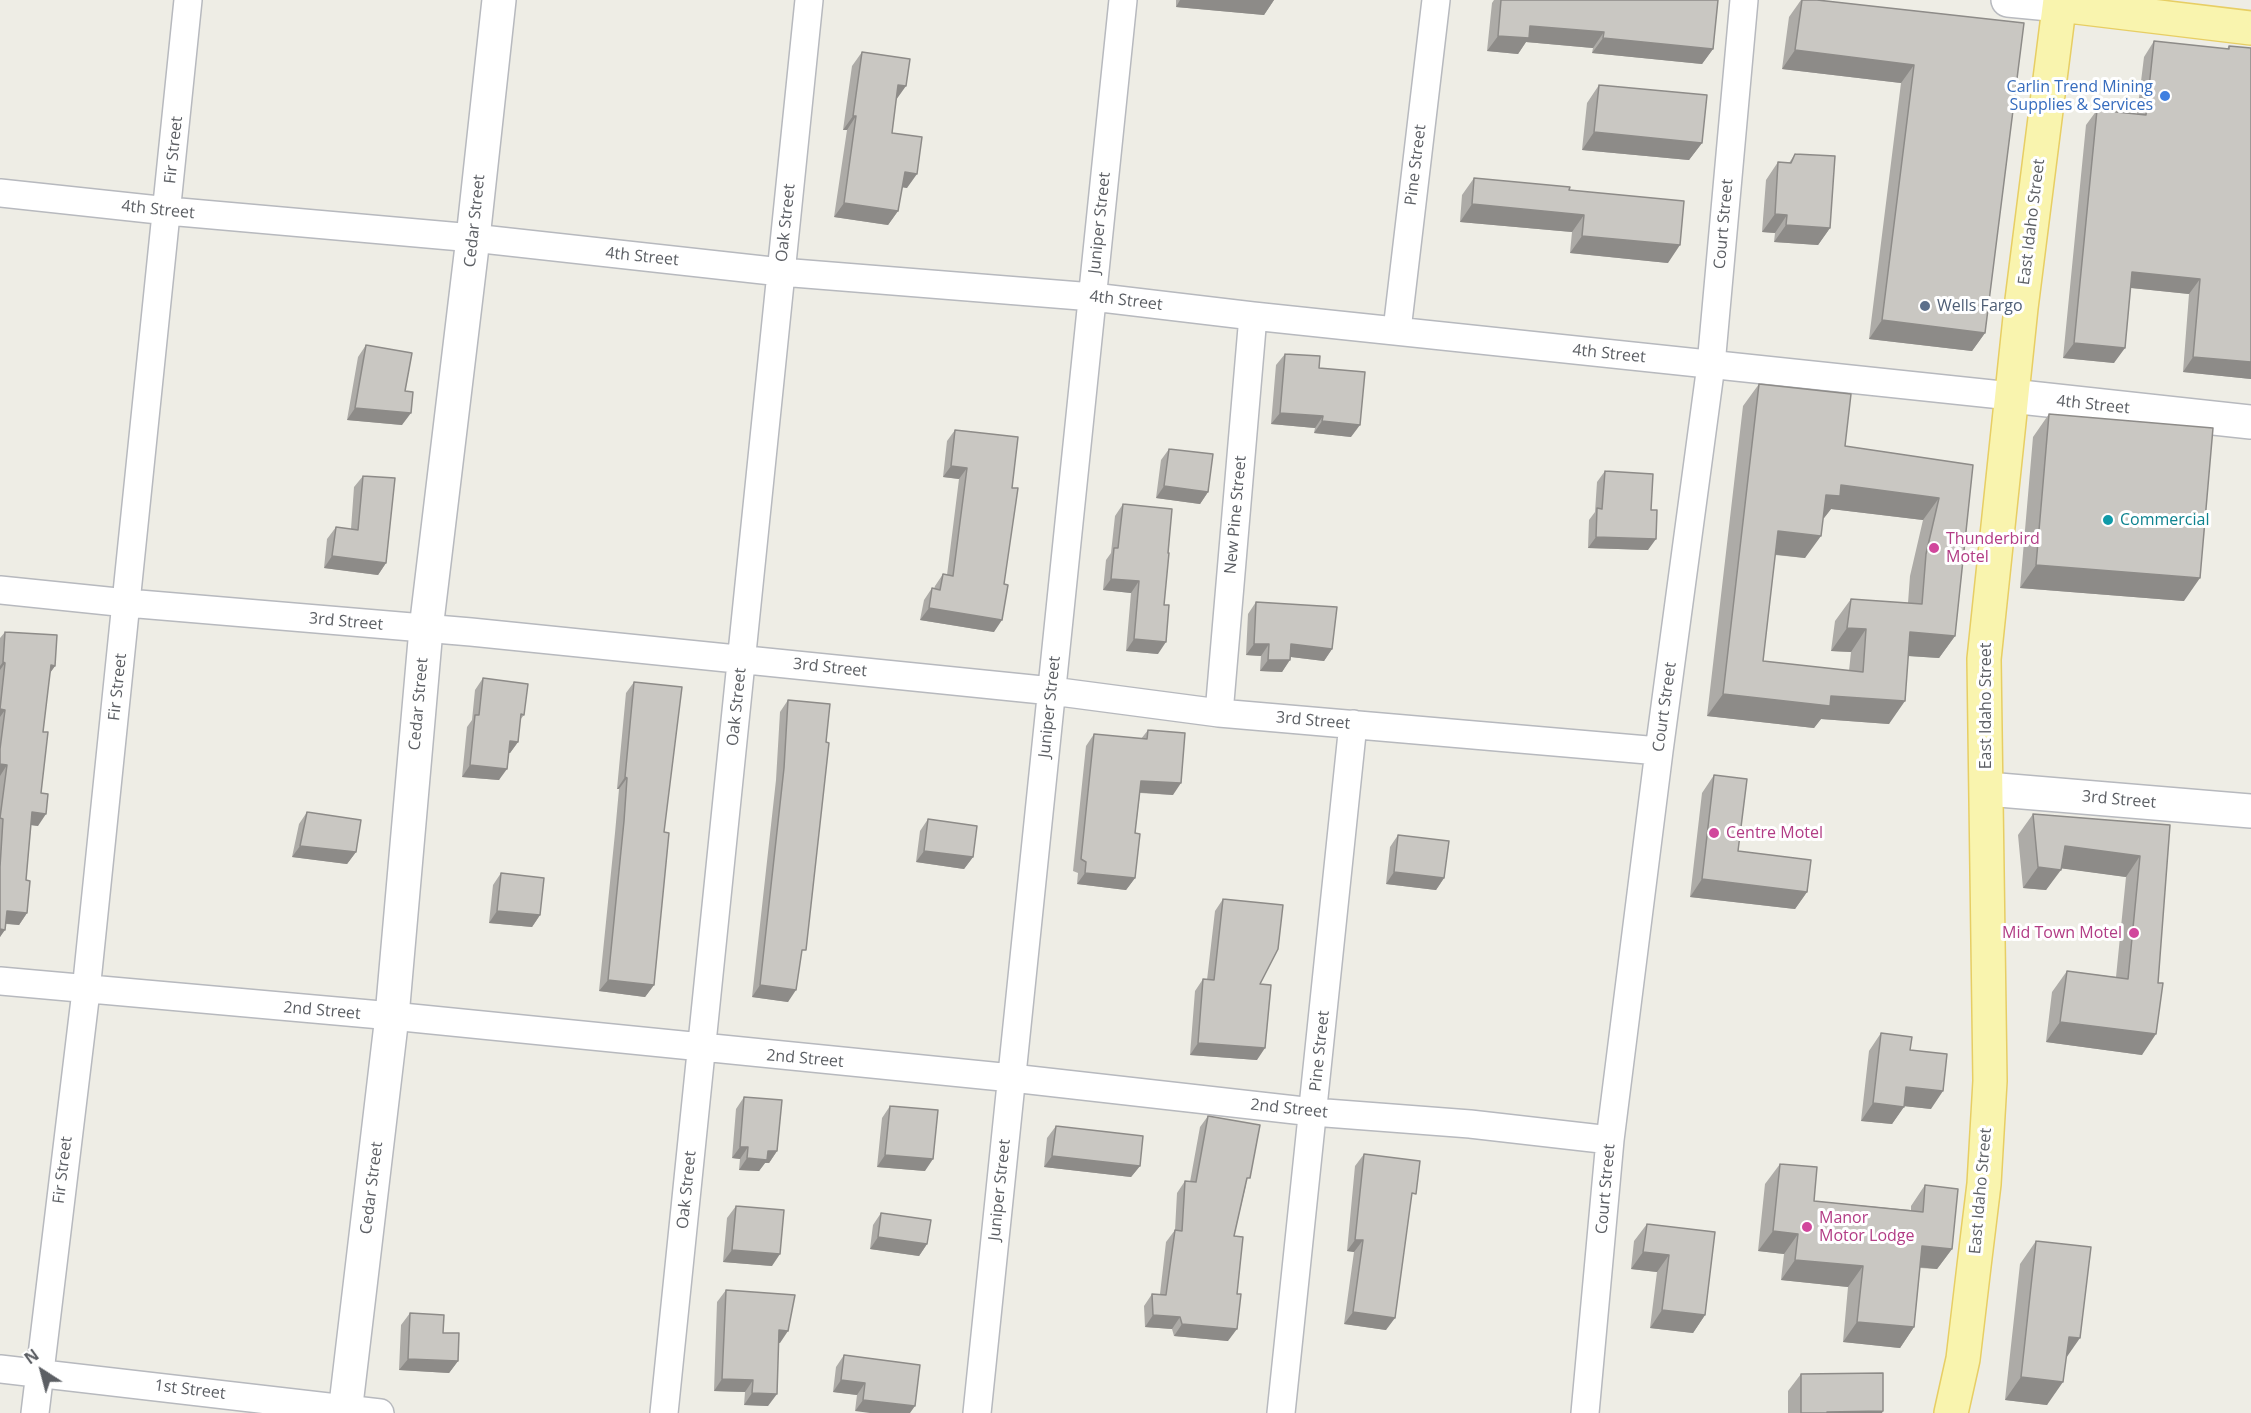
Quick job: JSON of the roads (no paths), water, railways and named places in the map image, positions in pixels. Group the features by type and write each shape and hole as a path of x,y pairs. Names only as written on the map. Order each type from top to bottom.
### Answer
{"main road":[{"path":"2060,3 2251,28"},
{"name":"East Idaho Street","path":"1951,1413 1963,1359 1984,1184 1990,1080 1984,659 2012,396 2060,3"}],"street":[{"name":"Fir Street","path":"35,1413 86,990 188,0"},
{"name":"Cedar Street","path":"346,1411 392,1016 426,629 499,0"},
{"name":"Oak Street","path":"664,1413 809,0"},
{"name":"Juniper Street","path":"977,1413 1123,0"},
{"name":"Pine Street","path":"1397,330 1436,0"},
{"name":"Court Street","path":"1585,1413 1610,1140 1711,365 1744,0"},
{"path":"2008,0 2060,3"},
{"name":"4th Street","path":"0,193 168,211 473,238 781,272 1093,297 2251,422"},
{"name":"New Pine Street","path":"1219,713 1253,316"},
{"name":"3rd Street","path":"0,590 742,659 1052,691 1219,713 1659,751"},
{"name":"Pine Street","path":"1281,1413 1353,724"},
{"name":"3rd Street","path":"1986,789 2251,811"},
{"name":"2nd Street","path":"0,981 392,1016 702,1049 1012,1078 1313,1112 1470,1124 1610,1140"},
{"name":"1st Street","path":"0,1369 346,1411 380,1413"}],"place":[{"name":"Carlin Trend Mining Supplies & Services","path":"2165,96"},
{"name":"Wells Fargo","path":"1925,306"},
{"name":"Commercial","path":"2108,520"},
{"name":"Thunderbird Motel","path":"1934,548"},
{"name":"Centre Motel","path":"1714,833"},
{"name":"Mid Town Motel","path":"2134,933"},
{"name":"Manor Motor Lodge","path":"1807,1227"}]}
